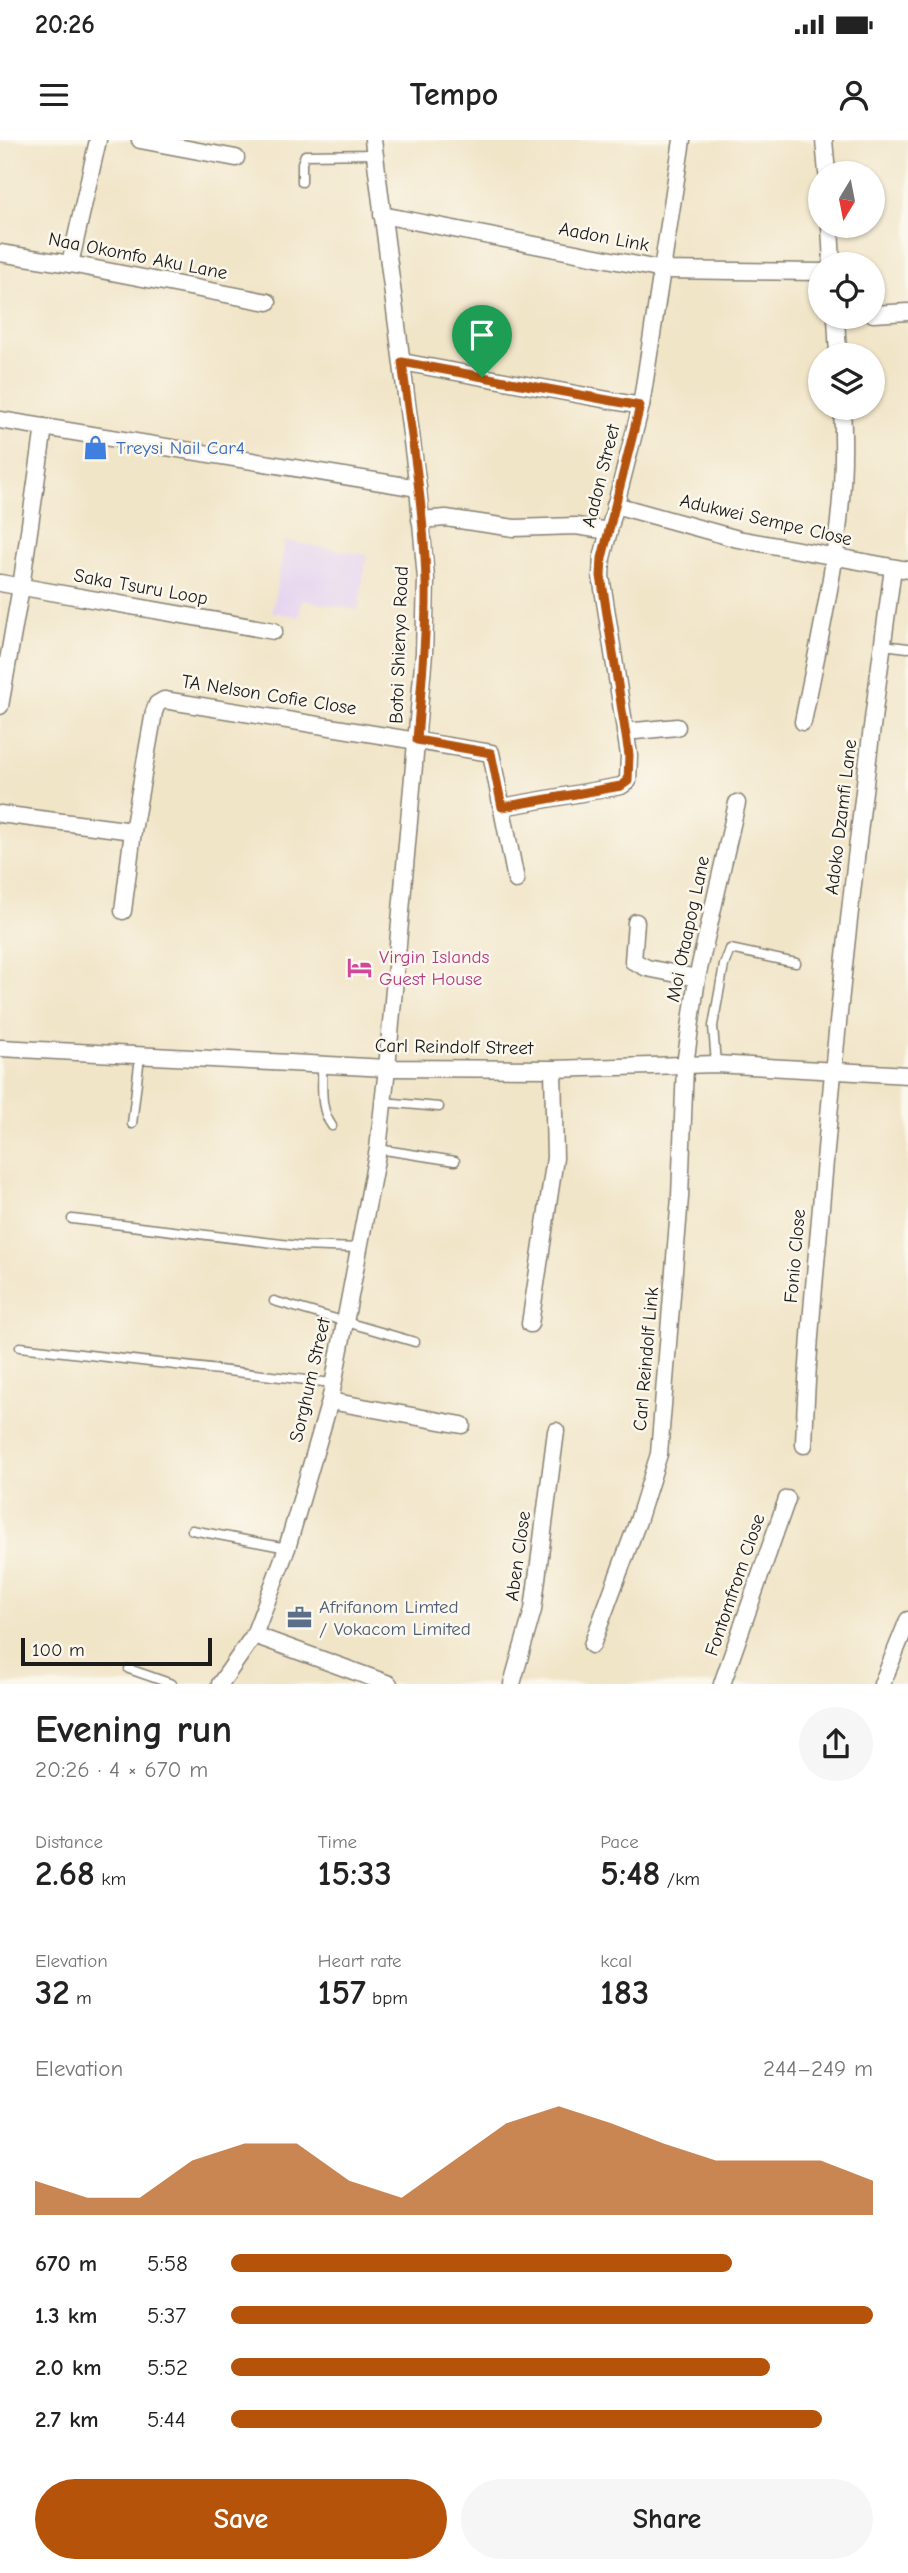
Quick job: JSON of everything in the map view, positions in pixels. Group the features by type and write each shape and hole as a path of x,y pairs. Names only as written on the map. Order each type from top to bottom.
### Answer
{"street":[{"path":"70,264 98,140"},
{"path":"140,140 236,158"},
{"name":"Aadon Street","path":"502,807 621,786 628,781 630,772 625,732 601,576 602,558 640,406 682,140"},
{"path":"824,140 826,161"},
{"name":"Botoi Shienyo Road","path":"374,147 418,488 426,579 424,653 387,1069"},
{"name":"Aadon Link","path":"382,215 663,270 808,272"},
{"name":"Naa Okomfo Aku Lane","path":"0,253 268,302"},
{"path":"885,313 908,312"},
{"path":"402,362 640,406"},
{"path":"0,419 418,488"},
{"path":"803,722 836,558 843,472 842,420"},
{"path":"0,706 21,587 44,427"},
{"name":"Adukwei Sempe Close","path":"615,505 738,539 901,569"},
{"path":"421,520 446,518 514,528 576,526 609,531"},
{"name":"Adoko Dzamfi Lane","path":"832,1072 883,645 901,569"},
{"name":"Saka Tsuru Loop","path":"0,583 274,631"},
{"name":"TA Nelson Cofie Close","path":"123,911 133,831 157,704 164,700 417,740"},
{"path":"625,732 677,727"},
{"path":"417,740 491,753 516,880"},
{"name":"Moi Otaapog Lane","path":"685,1065 696,978 737,803"},
{"path":"0,814 133,831"},
{"path":"636,922 633,961 647,968 696,978"},
{"name":"Carl Reindolf Street","path":"0,1048 387,1069 553,1069 716,1064 908,1075"},
{"name":"Carl Reindolf Link","path":"592,1645 638,1521 659,1449 680,1197 685,1065"},
{"name":"Sorghum Street","path":"220,1684 254,1635 287,1548 330,1401 378,1149 387,1069"},
{"path":"530,1324 555,1158 553,1069"},
{"name":"Fonio Close","path":"804,1445 807,1350 832,1072"},
{"path":"330,1401 462,1425"},
{"name":"Aben Close","path":"512,1684 533,1610 556,1431"},
{"name":"Fontomfrom Close","path":"722,1684 787,1499"},
{"path":"882,1684 906,1629"},
{"path":"254,1635 389,1684"}],"lane":[{"path":"302,182 302,163 306,155 374,147"},
{"path":"883,645 908,648"},
{"path":"716,1064 713,1026 724,965 730,949 796,963"},
{"path":"132,1124 140,1056"},
{"path":"322,1065 322,1101 326,1118 332,1126"},
{"path":"383,1102 439,1107"},
{"path":"378,1149 455,1161"},
{"path":"72,1219 299,1246 359,1248"},
{"path":"274,1301 415,1342"},
{"path":"20,1347 332,1383"},
{"path":"191,1530 287,1548"},
{"path":"129,1669 172,1684"}],"shaded area":[{"path":"285,541 367,555 358,610 302,600 299,617 272,612"}],"place":[{"name":"Treysi Nail Car4","path":"96,448"},
{"name":"Virgin Islands Guest House","path":"359,968"},
{"name":"Afrifanom Limted / Vokacom Limited","path":"299,1618"}],"route":[{"path":"402,362 482,377 640,406 602,558 601,576 629,755 628,781 621,786 502,807 491,753 417,740 424,653 426,579 402,362"}]}
